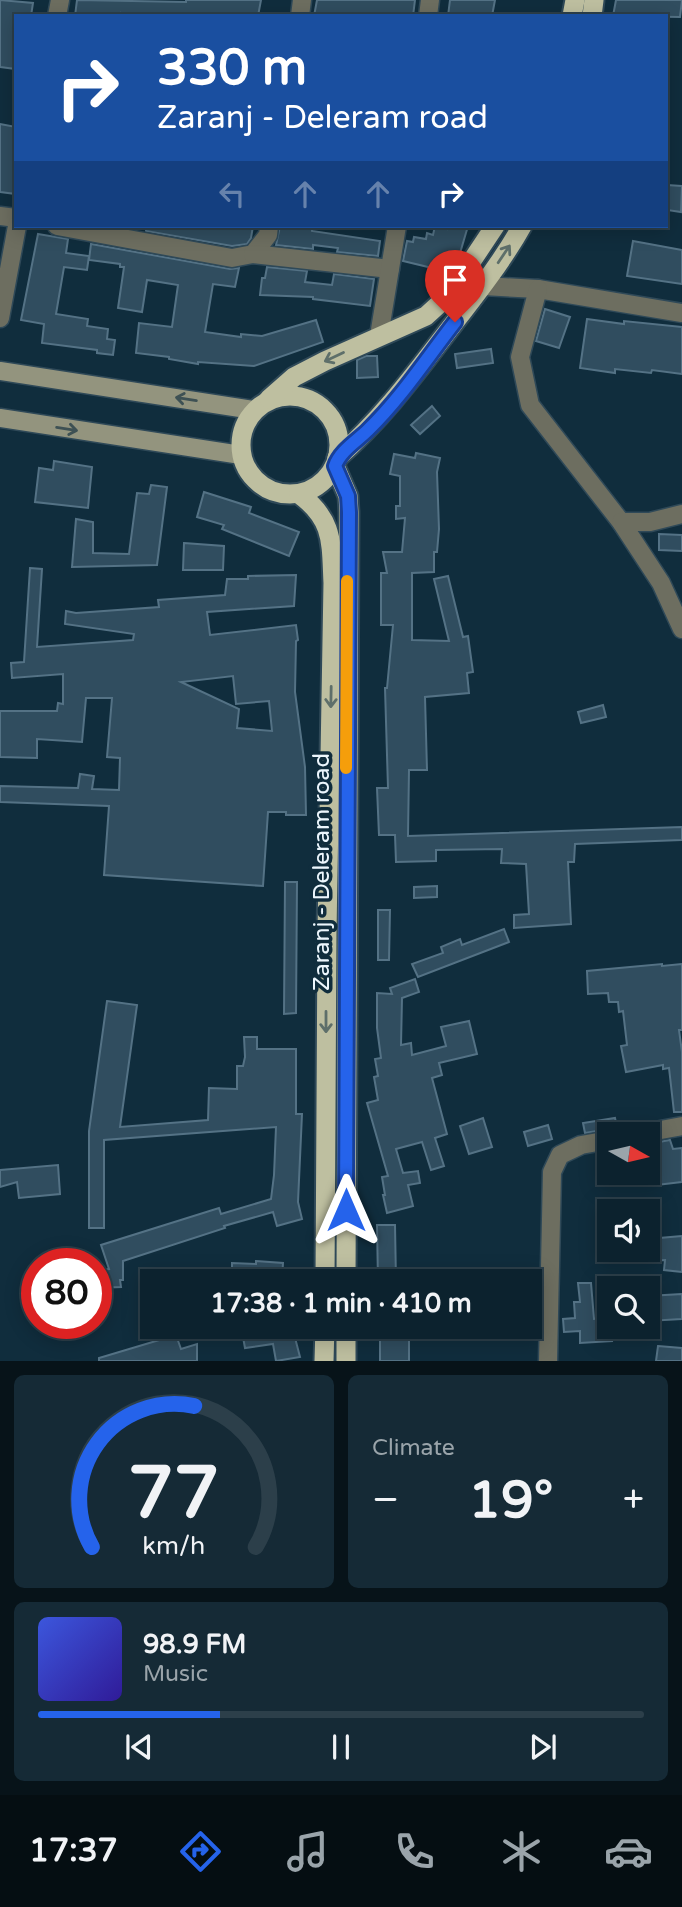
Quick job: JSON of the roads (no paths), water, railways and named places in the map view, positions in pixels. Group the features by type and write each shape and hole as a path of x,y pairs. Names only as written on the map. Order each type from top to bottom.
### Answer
{"highway":[{"path":"494,228 449,295 426,316 294,377 259,406 245,425 241,440 241,455 256,482 284,495 314,489 326,479 336,462 395,400 483,286 521,228"},
{"path":"259,406 278,397 292,396 319,406 330,416 336,429 339,443 336,462"},
{"name":"Zaranj - Deleram road","path":"336,462 348,496 349,512 346,1269"},
{"name":"Zaranj - Deleram road","path":"299,494 314,506 326,521 331,539 325,1269"},
{"path":"324,1361 325,1339"},
{"path":"346,1339 346,1361"}],"main road":[{"path":"0,371 259,406"},
{"path":"0,418 241,455"}],"street":[{"path":"0,318 18,228"},
{"path":"68,228 232,258 253,254 390,269"},
{"path":"253,254 268,235 270,228"},
{"path":"379,336 397,228"},
{"path":"483,286 538,289 682,313"},
{"path":"538,289 520,356 530,405 621,522 661,583 682,629"},
{"path":"621,522 650,522 682,514"},
{"path":"660,1130 682,1126"},
{"path":"548,1361 552,1172 560,1155 581,1145 597,1142"}]}
